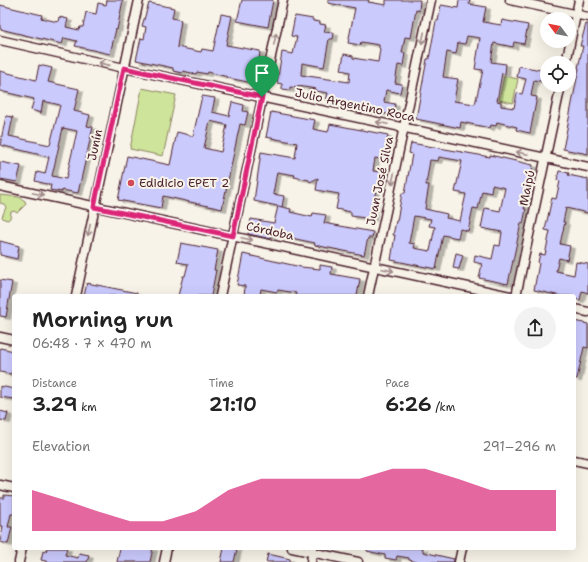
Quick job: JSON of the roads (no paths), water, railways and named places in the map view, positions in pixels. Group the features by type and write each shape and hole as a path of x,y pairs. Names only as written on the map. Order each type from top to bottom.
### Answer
{"street":[{"name":"Junín","path":"76,294 139,0"},
{"path":"220,294 283,0"},
{"name":"Juan José Silva","path":"368,294 431,0"},
{"path":"510,0 567,12"},
{"path":"579,0 576,14 588,17"},
{"name":"Julio Argentino Roca","path":"0,40 588,167"},
{"name":"Maipú","path":"516,294 560,92"},
{"name":"Córdoba","path":"0,186 501,294"},
{"path":"576,309 588,312"},
{"path":"0,337 12,340"},
{"path":"576,461 588,464"},
{"path":"0,484 12,487"},
{"path":"19,562 22,550"},
{"path":"164,562 167,550"},
{"path":"310,562 313,550 358,562"},
{"path":"459,562 462,550"}],"place":[{"name":"Edidicio EPET 2","path":"131,183"}]}
